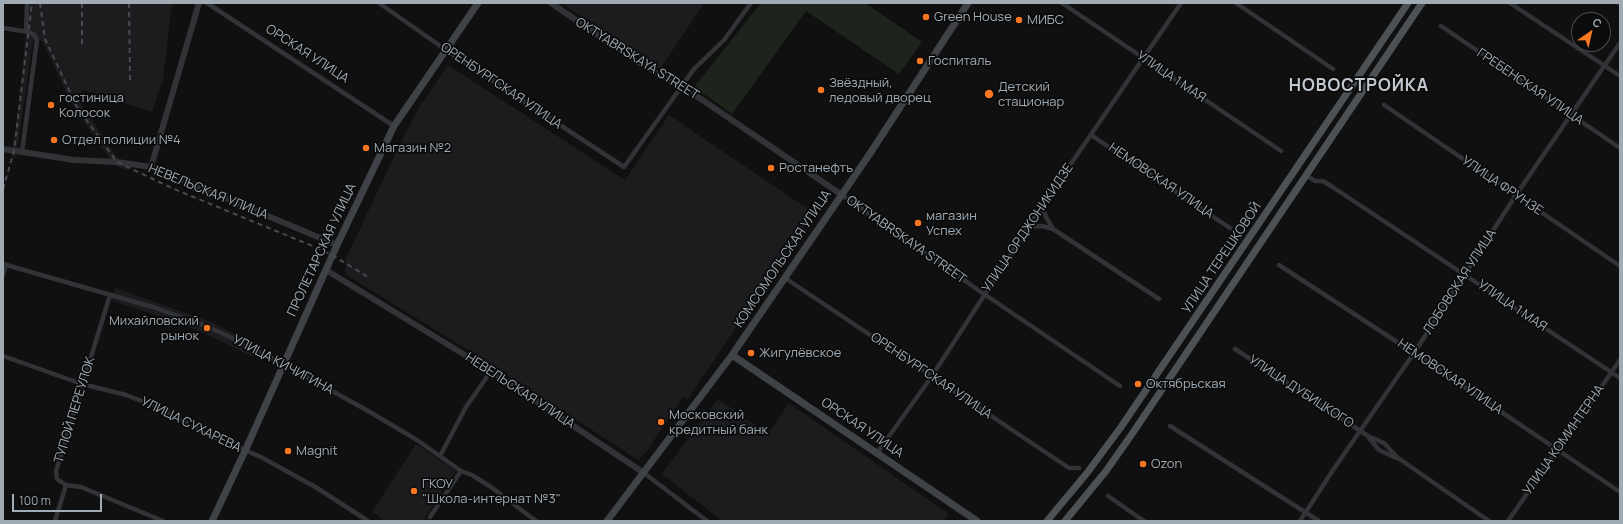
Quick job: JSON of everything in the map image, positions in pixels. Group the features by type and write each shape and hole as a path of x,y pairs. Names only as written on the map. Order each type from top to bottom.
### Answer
{"main road":[{"name":"ПРОЛЕТАРСКАЯ УЛИЦА","path":"212,521 245,451 336,245 394,126 478,3"},
{"name":"КОМСОМОЛЬСКАЯ УЛИЦА","path":"607,521 732,355 842,195 968,3"},
{"name":"УЛИЦА ТЕРЕШКОВОЙ","path":"1047,521 1087,473 1121,427 1408,3"},
{"name":"УЛИЦА ТЕРЕШКОВОЙ","path":"1065,521 1106,471 1132,434 1422,3"},
{"name":"ОРСКАЯ УЛИЦА","path":"732,355 977,521"}],"street":[{"path":"26,32 27,3"},
{"path":"151,167 199,3"},
{"name":"ОРСКАЯ УЛИЦА","path":"207,3 394,126"},
{"name":"ОРЕНБУРГСКАЯ УЛИЦА","path":"380,3 446,50 624,167 682,88"},
{"name":"OKTYABRSKAYA STREET","path":"551,3 636,61 682,88 842,195 1120,386"},
{"path":"682,88 694,69 724,40 752,3"},
{"name":"УЛИЦА 1 МАЯ","path":"1062,3 1282,150"},
{"name":"УЛИЦА ОРДЖОНИКИДЗЕ","path":"877,453 932,376 1028,227 1144,59 1180,3"},
{"path":"1236,3 1333,69"},
{"path":"1510,3 1620,76"},
{"name":"ГРЕБЕНСКАЯ УЛИЦА","path":"1441,26 1620,148"},
{"path":"3,28 26,32 34,35 37,40 22,152"},
{"name":"ЛОБОВСКАЯ УЛИЦА","path":"1300,521 1414,353 1516,195 1620,43"},
{"name":"УЛИЦА ФРУНЗЕ","path":"1384,105 1620,266"},
{"name":"НЕМОВСКАЯ УЛИЦА","path":"1091,135 1230,228"},
{"name":"НЕВЕЛЬСКАЯ УЛИЦА","path":"3,149 74,160 117,162 151,167 336,245"},
{"name":"УЛИЦА 1 МАЯ","path":"1306,175 1315,181 1323,181 1620,378"},
{"path":"1042,206 1054,229"},
{"path":"1028,227 1042,226 1054,229 1159,299"},
{"path":"3,275 4,264"},
{"name":"УЛИЦА КИЧИГИНА","path":"4,264 156,308 208,327 283,364 370,412 461,471 472,475 491,487 536,521"},
{"name":"НЕМОВСКАЯ УЛИЦА","path":"1279,265 1414,353 1620,492"},
{"name":"НЕВЕЛЬСКАЯ УЛИЦА","path":"326,270 491,371 644,473 707,521"},
{"name":"ОРЕНБУРГСКАЯ УЛИЦА","path":"785,278 1069,468 1080,468"},
{"name":"ТУПОЙ ПЕРЕУЛОК","path":"66,485 57,479 56,471 110,295"},
{"name":"УЛИЦА ДУБИЦКОГО","path":"1235,349 1360,431 1384,443 1398,458"},
{"name":"УЛИЦА СУХАРЕВА","path":"3,356 82,384 126,395 150,404 245,451 261,457 317,488 368,521"},
{"name":"УЛИЦА КОМИНТЕРНА","path":"1508,521 1620,360"},
{"path":"440,456 466,407 491,371"},
{"path":"1170,426 1319,521"},
{"name":"УЛИЦА ДУБИЦКОГО","path":"1368,436 1379,450 1398,458 1489,521"},
{"path":"430,517 461,471"},
{"path":"55,521 66,485 81,487 163,521"},
{"path":"1108,496 1144,521"}],"shaded area":[{"path":"29,3 172,3 163,80 152,112 83,90 78,100 118,158 123,164 129,166 127,170 116,166 106,154 72,104 42,41 33,40 16,158 11,156 17,118"},
{"path":"561,3 704,3 660,69"},
{"path":"761,3 865,3 922,42 899,74 806,11 732,114 694,87"},
{"path":"448,65 625,180 669,115 814,213 687,400 683,397 646,452 638,460 487,362 345,274 346,258 402,140 418,109"},
{"name":"Михайловский рынок","path":"115,288 211,322 259,346 253,357 206,334 168,319 112,301"},
{"path":"718,399 768,434 789,403 949,514 944,521 722,521 662,474"},
{"name":"ГКОУ \"Школа-интернат №3\"","path":"416,444 456,471 423,521 385,521 372,512"}],"railway":[{"path":"3,189 14,151 32,3"},
{"path":"40,3 45,39 77,107 117,162 174,189 315,247 332,255 368,277"},
{"path":"82,3 82,45"},
{"path":"129,3 130,80"}],"place":[{"name":"Green House","path":"926,17"},
{"name":"МИБС","path":"1019,20"},
{"name":"Госпиталь","path":"920,61"},
{"name":"Звёздный, ледовый дворец","path":"821,90"},
{"name":"Детский стационар","path":"989,94"},
{"name":"гостиница Колосок","path":"51,105"},
{"name":"Отдел полиции №4","path":"54,140"},
{"name":"Магазин №2","path":"366,148"},
{"name":"Ростанефть","path":"771,168"},
{"name":"магазин Успех","path":"918,223"},
{"name":"Михайловский рынок","path":"207,328"},
{"name":"Жигулёвское","path":"751,353"},
{"name":"Октябрьская","path":"1138,384"},
{"name":"Московский кредитный банк","path":"661,422"},
{"name":"Magnit","path":"288,451"},
{"name":"Ozon","path":"1143,464"},
{"name":"ГКОУ \"Школа-интернат №3\"","path":"414,491"}],"district":[{"name":"НОВОСТРОЙКА","path":"1359,86"}]}
